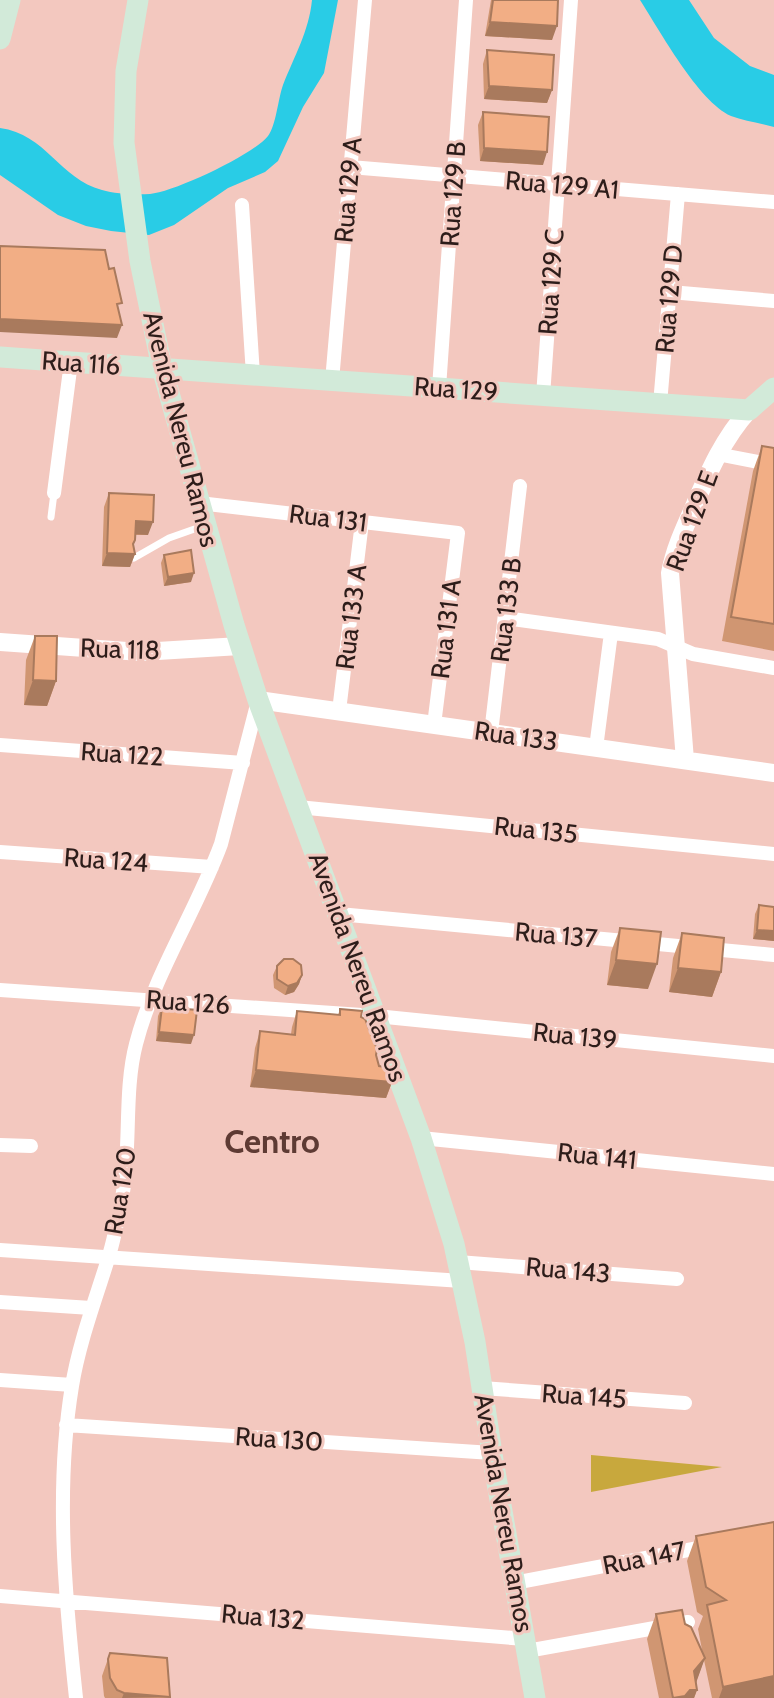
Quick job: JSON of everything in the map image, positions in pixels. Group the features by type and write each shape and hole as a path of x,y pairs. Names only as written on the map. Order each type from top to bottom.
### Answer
{"main road":[{"path":"0,39 10,0"},
{"name":"Avenida Nereu Ramos","path":"138,0 130,43 124,144 137,247 162,368 205,525 258,700 421,1138 447,1219 475,1342 535,1698"},
{"name":"Rua 116","path":"0,357 162,368"},
{"name":"Rua 129","path":"162,368 749,410"},
{"name":"Rua 129 E","path":"749,410 774,388"}],"street":[{"name":"Rua 129 A","path":"332,380 365,0"},
{"name":"Rua 129 B","path":"439,388 466,0"},
{"name":"Rua 129 C","path":"543,396 570,0"},
{"name":"Rua 129 A1","path":"350,167 774,202"},
{"name":"Rua 129 D","path":"660,404 678,194"},
{"path":"242,205 253,375"},
{"path":"670,292 774,301"},
{"path":"54,493 71,362"},
{"name":"Rua 129 E","path":"685,760 669,583 672,561 717,454 749,410"},
{"path":"717,454 774,465"},
{"name":"Rua 133 B","path":"491,733 520,486"},
{"name":"Rua 131","path":"199,503 458,533"},
{"name":"Rua 133 A","path":"339,711 362,522"},
{"name":"Rua 131 A","path":"434,725 458,533"},
{"path":"505,618 658,639 693,654 774,668"},
{"path":"596,748 611,633"},
{"name":"Rua 118","path":"0,642 141,652 240,646"},
{"name":"Rua 133","path":"258,700 774,773"},
{"name":"Rua 120","path":"76,1698 65,1601 66,1425 72,1385 91,1308 109,1257 125,1173 136,1044 150,1000 212,867 227,825 258,700"},
{"name":"Rua 122","path":"0,745 243,763"},
{"name":"Rua 135","path":"298,807 774,854"},
{"name":"Rua 124","path":"0,852 212,867"},
{"name":"Rua 137","path":"339,914 774,955"},
{"name":"Rua 126","path":"0,990 376,1016"},
{"name":"Rua 139","path":"376,1016 774,1056"},
{"name":"Rua 141","path":"421,1138 774,1174"},
{"path":"0,1145 31,1146"},
{"name":"Rua 143","path":"0,1250 109,1257 677,1279"},
{"path":"0,1302 91,1308"},
{"path":"0,1380 72,1385"},
{"name":"Rua 145","path":"482,1388 685,1404"},
{"name":"Rua 130","path":"66,1425 492,1453"},
{"name":"Rua 147","path":"514,1583 718,1544"},
{"name":"Rua 132","path":"0,1595 526,1645 688,1622"}],"lane":[{"path":"51,517 54,493"},
{"path":"134,558 169,538 205,525"}],"shaded area":[{"path":"591,1455 722,1467 591,1492"}],"water":[{"path":"312,0 338,0 324,73 303,107 278,161 265,172 228,188 174,225 149,235 86,226 58,215 0,175 0,128 29,139 87,184 126,194 150,194 176,187 247,153 271,132 283,85 304,33"},
{"path":"640,0 689,0 714,38 750,66 774,75 774,127 731,116 718,108 693,81"}],"building":[{"path":"493,0 558,0 557,26 490,22"},
{"path":"487,50 554,55 552,90 489,86"},
{"path":"483,112 549,117 547,152 484,148"},
{"path":"0,246 105,250 109,269 114,268 122,303 117,304 122,325 0,319"},
{"path":"762,446 774,448 774,624 731,617"},
{"path":"109,493 154,495 153,522 136,521 133,544 135,554 107,553"},
{"path":"191,550 194,573 168,577 164,555"},
{"path":"35,636 57,636 56,681 33,680"},
{"path":"759,905 774,907 774,931 757,930"},
{"path":"620,928 661,932 657,964 616,960"},
{"path":"682,933 724,938 721,972 678,968"},
{"path":"284,959 293,959 301,965 302,975 297,983 288,986 277,979 277,966"},
{"path":"162,1007 197,1010 194,1035 159,1032"},
{"path":"340,1009 362,1011 361,1017 365,1019 377,1049 379,1066 385,1067 392,1082 256,1070 260,1031 295,1035 297,1011 340,1015"},
{"path":"774,1522 774,1676 723,1687 707,1605 726,1600 706,1587 696,1536"},
{"path":"682,1610 685,1624 691,1627 705,1658 694,1671 697,1690 690,1690 685,1696 673,1698 656,1614"},
{"path":"110,1653 167,1658 170,1697 117,1690 110,1678"}],"district":[{"name":"Centro","path":"272,1141"}]}
